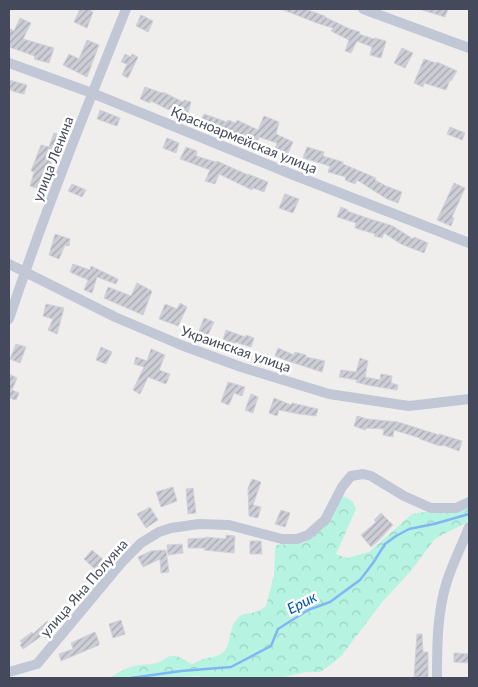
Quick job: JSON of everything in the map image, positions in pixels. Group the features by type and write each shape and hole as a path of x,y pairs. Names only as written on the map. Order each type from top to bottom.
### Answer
{"street":[{"name":"улица Ленина","path":"9,319 24,272 126,9"},
{"path":"362,9 469,48"},
{"name":"Красноармейская улица","path":"9,63 92,93 282,171 469,243"},
{"name":"Украинская улица","path":"9,264 115,317 181,345 241,367 329,394 409,406 469,399"},
{"name":"улица Яна Полуяна","path":"9,672 37,664 122,562 141,543 159,532 171,528 199,524 229,526 282,539 297,539 308,535 325,520 342,488 352,476 363,474 372,476 404,496 431,508 456,508 469,502"},
{"path":"437,678 437,647 441,608 447,582 469,527"}],"green space":[{"path":"343,496 354,504 356,509 336,554 347,558 369,552 412,514 469,507 469,517 466,523 434,540 410,572 383,601 342,655 320,672 306,672 280,678 203,678 198,676 176,678 109,678 131,667 157,663 171,656 179,657 192,664 205,658 218,656 226,648 232,627 238,618 244,614 257,612 266,606 274,575 276,545 303,543 308,540"}],"building":[{"path":"80,9 88,9 93,12 87,28 74,22"},
{"path":"281,9 305,9 360,32 359,34 386,41 381,58 370,55 372,47 357,41 351,53 345,51 349,40 331,31 333,28"},
{"path":"423,9 448,9 445,17"},
{"path":"141,15 153,21 148,32 136,26"},
{"path":"20,18 31,23 23,39 54,48 49,63 34,59 35,56 9,47 9,28 14,31"},
{"path":"87,40 99,45 87,77 63,65 69,54 79,59"},
{"path":"402,48 413,53 405,68 394,63"},
{"path":"125,54 131,57 132,54 138,57 128,78 122,75 127,64 121,62"},
{"path":"424,59 437,62 457,71 450,80 446,90 424,83 423,87 414,83"},
{"path":"9,80 27,85 24,94 9,89"},
{"path":"145,87 163,92 183,102 184,100 191,102 188,113 170,108 169,110 151,101 150,103 140,99"},
{"path":"100,110 120,118 117,126 97,119"},
{"path":"204,114 227,122 228,120 236,123 237,120 258,130 264,116 279,122 276,134 293,142 287,155 275,149 277,143 259,137 257,142 240,135 239,138 199,123"},
{"path":"450,127 465,133 462,140 447,134"},
{"path":"54,133 63,136 61,144 59,143 53,157 43,190 30,186 34,172 31,171 41,145 49,147"},
{"path":"167,138 179,143 176,153 163,148"},
{"path":"186,147 197,151 196,156 217,161 268,182 264,192 253,188 252,190 219,174 215,184 205,181 210,170 180,159"},
{"path":"307,147 324,152 323,156 343,162 343,164 376,178 375,180 386,186 402,192 398,203 387,199 357,180 355,184 345,180 346,177 328,172 330,166 303,158"},
{"path":"454,183 465,188 452,217 454,218 451,226 437,220"},
{"path":"72,184 86,190 82,197 68,191"},
{"path":"285,194 299,199 293,213 279,208"},
{"path":"341,207 347,211 393,226 413,239 414,237 428,243 424,253 401,244 384,233 382,238 355,228 356,223 337,217"},
{"path":"55,234 70,239 69,246 65,245 59,259 49,255"},
{"path":"73,264 90,270 91,266 118,279 116,284 97,277 92,293 84,290 88,280 70,272"},
{"path":"137,283 152,291 143,315 104,298 108,287 131,296"},
{"path":"180,303 187,307 178,326 159,319 165,304 177,309"},
{"path":"46,304 64,308 57,334 48,330 53,319 43,316"},
{"path":"204,318 214,322 208,335 199,331"},
{"path":"226,330 245,337 246,335 254,338 251,347 235,342 234,345 223,340"},
{"path":"16,344 26,347 20,363 10,359"},
{"path":"101,347 112,352 106,364 96,360"},
{"path":"278,348 294,355 295,352 306,355 306,357 325,361 322,372 275,356"},
{"path":"151,349 165,355 159,370 170,374 166,384 148,377 140,394 133,390 144,367 134,364 136,357 147,361"},
{"path":"360,358 368,361 365,377 380,380 381,374 392,376 391,383 398,385 397,390 367,385 356,382 357,380 339,377 341,370 356,372"},
{"path":"9,374 17,378 12,390 19,393 16,400 9,398"},
{"path":"228,382 245,387 242,396 234,393 229,405 221,402"},
{"path":"251,394 258,397 253,413 245,410"},
{"path":"274,398 291,405 292,403 318,409 316,416 279,410 277,416 269,413"},
{"path":"357,416 367,419 398,422 462,441 459,451 394,430 393,437 383,435 384,429 366,428 365,430 354,426"},
{"path":"252,479 261,482 253,505 261,507 258,518 249,516 248,488"},
{"path":"173,487 177,501 161,507 156,492"},
{"path":"193,488 196,513 188,514 186,489"},
{"path":"150,507 158,520 146,528 137,514"},
{"path":"281,510 290,513 285,527 275,524"},
{"path":"381,513 393,525 371,547 361,535 376,522 374,520"},
{"path":"226,535 235,536 234,553 204,550 205,548 188,548 188,539 206,537 226,539"},
{"path":"250,541 261,541 262,554 250,554"},
{"path":"182,544 183,553 168,555 167,545"},
{"path":"92,550 105,561 97,571 84,559"},
{"path":"166,550 169,572 161,573 160,559 143,567 138,557 151,551"},
{"path":"121,620 125,634 113,638 109,624"},
{"path":"47,621 54,630 45,638 43,635 23,649 20,641 32,632 33,634"},
{"path":"95,632 99,645 61,661 59,654 73,649 71,643"},
{"path":"417,634 422,634 423,652 428,652 428,677 414,677"},
{"path":"454,653 469,654 469,663 454,662"}],"waterway":[{"name":"Ерик","path":"131,678 231,667 271,646 278,629 308,610 330,602 360,580 385,544 396,536 409,529 469,514"}]}
